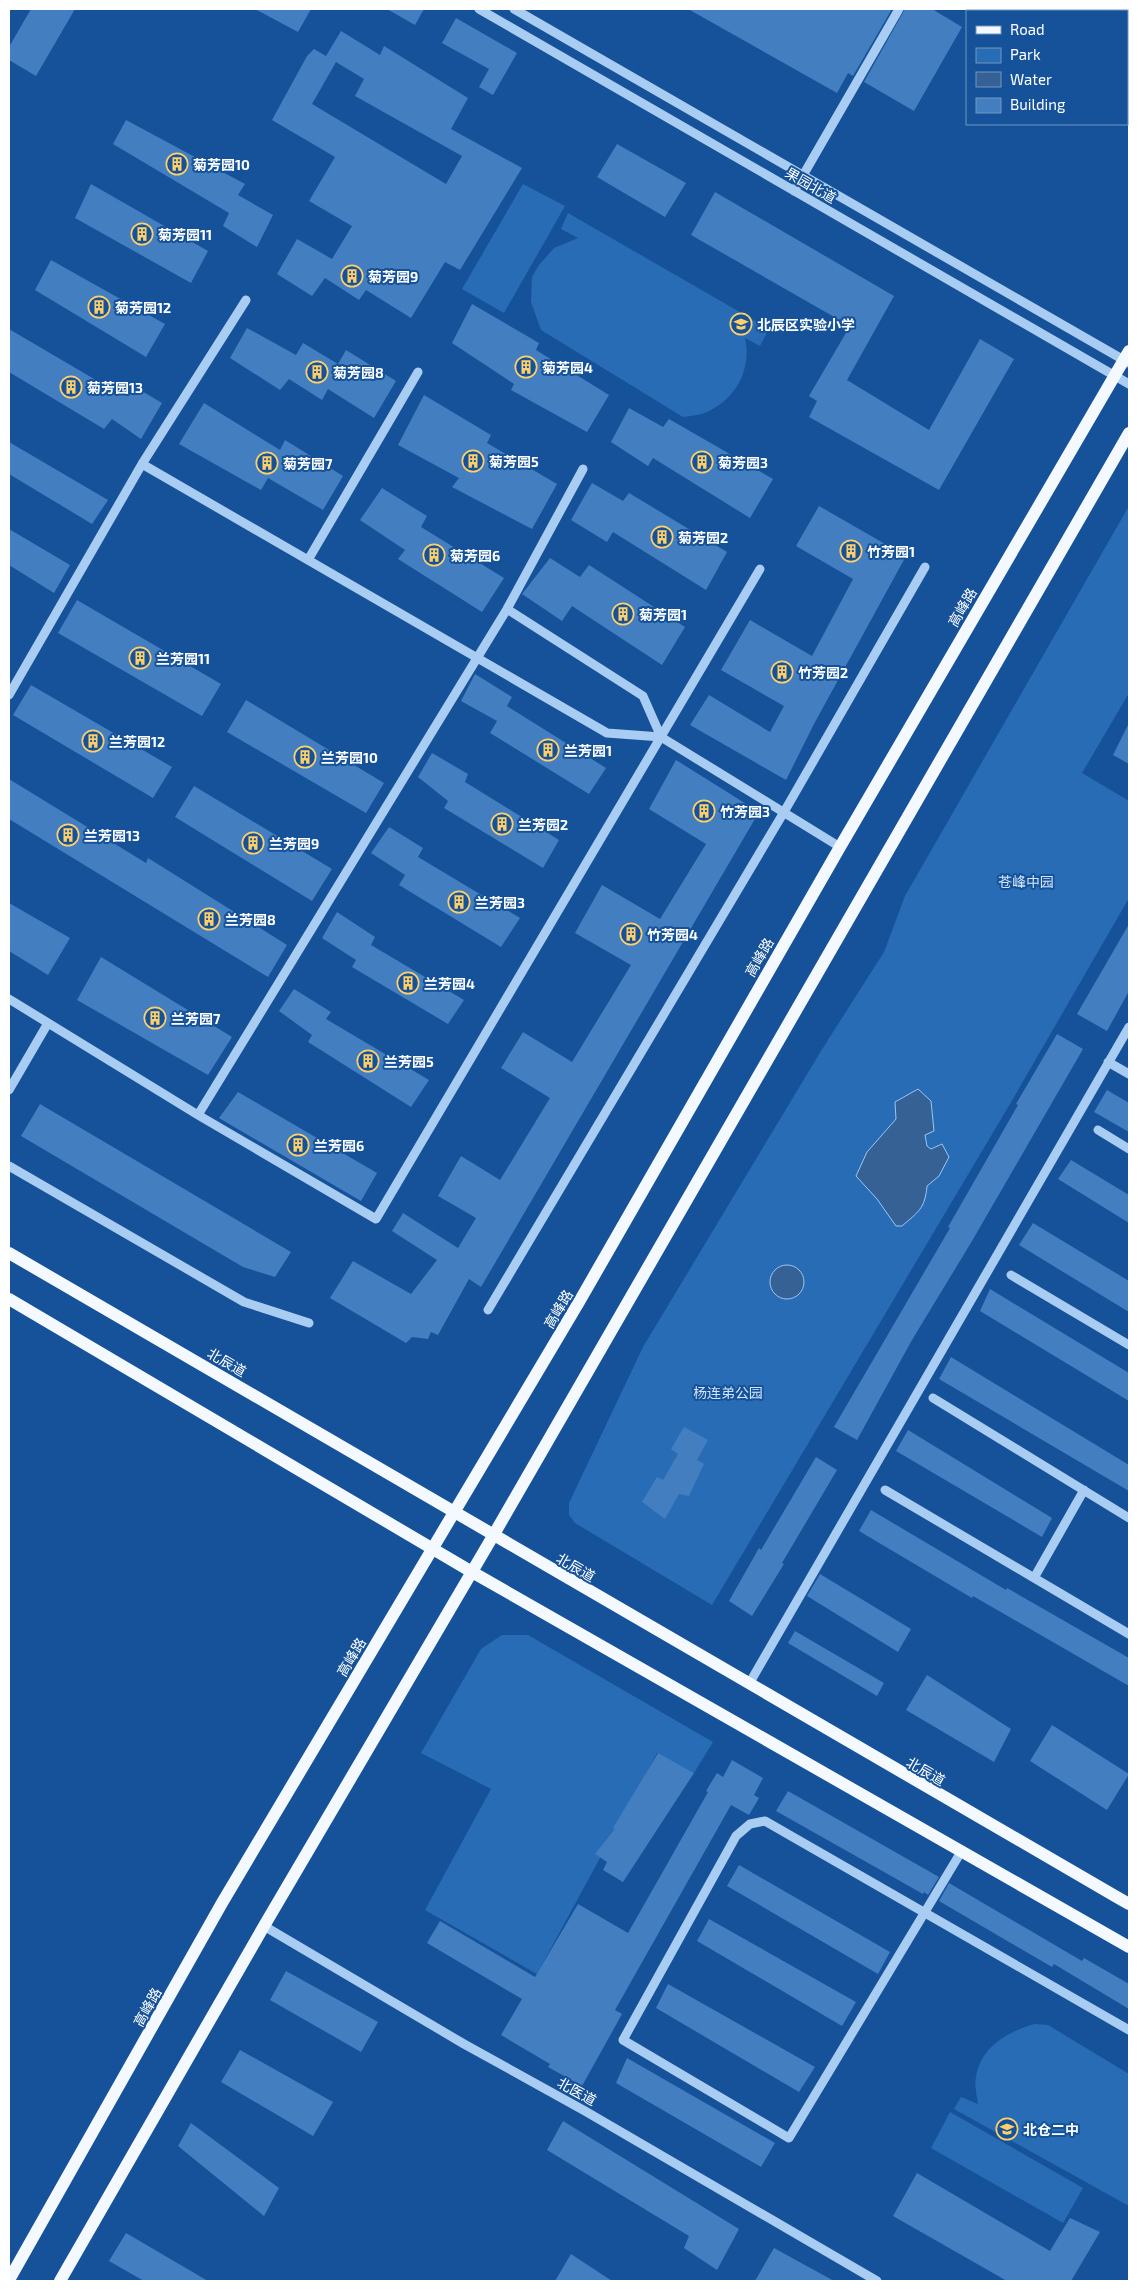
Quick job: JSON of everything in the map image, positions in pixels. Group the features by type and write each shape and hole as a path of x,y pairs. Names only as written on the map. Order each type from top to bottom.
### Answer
{"main road":[{"name":"高峰路","path":"9,2280 222,1903 579,1302 840,847 1114,376 1127,358"},
{"path":"60,2281 264,1926 493,1536 1129,433"},
{"name":"北辰道","path":"9,1253 878,1761 1129,1904"},
{"path":"9,1299 472,1572 1129,1947"}],"street":[{"name":"果园北道","path":"479,9 1129,384"},
{"name":"果园北道","path":"514,9 802,175 1127,358"},
{"path":"794,191 899,9"},
{"path":"9,696 142,464 246,300"},
{"path":"308,560 418,372"},
{"path":"142,464 607,733 661,737 840,847"},
{"path":"198,1115 507,609 583,469"},
{"path":"488,1310 784,812 925,568"},
{"path":"9,999 198,1115 376,1219 760,569"},
{"path":"507,609 643,696 661,737"},
{"path":"9,1090 48,1023"},
{"path":"749,1684 1129,1027"},
{"path":"1108,1062 1129,1074"},
{"path":"1098,1130 1129,1149"},
{"path":"9,1166 244,1302 309,1322"},
{"path":"1011,1275 1129,1345"},
{"path":"933,1398 1129,1518"},
{"path":"885,1490 1129,1634"},
{"path":"1034,1578 1084,1490"},
{"path":"960,1852 924,1914 789,2138 623,2040 736,1836 750,1824 765,1821 924,1914 1129,2030"},
{"name":"北医道","path":"264,1926 464,2044 585,2111 877,2281"}],"green space":[{"path":"1062,9 1129,9 1129,49 1128,10"},
{"path":"523,184 565,206 504,313 462,289"},
{"path":"568,213 769,329 760,346 745,338 747,350 744,372 734,391 726,399 707,412 683,417 541,330 531,302 532,277 539,265 554,248 578,238 561,229"},
{"path":"1129,506 1129,693 1082,773 1129,801 1129,898 1010,1104 712,1605 575,1523 569,1515 569,1503 643,1347 821,1051 884,952 905,896"},
{"path":"502,1635 528,1635 713,1742 694,1773 657,1753 537,1974 425,1910 491,1789 421,1753 481,1649"},
{"path":"1034,2024 1048,2025 1129,2074 1129,2206 954,2109 961,2097 978,2104 975,2087 976,2077 979,2066 990,2049 1006,2036"},
{"path":"950,2112 1083,2188 1063,2223 931,2148"}],"water":[{"path":"918,1089 931,1101 934,1131 925,1135 927,1146 931,1149 942,1144 949,1157 939,1176 927,1186 920,1209 902,1226 896,1226 877,1199 856,1176 867,1152 896,1119 895,1102"},
{"path":"787,1265 794,1266 799,1270 803,1275 803,1289 799,1294 794,1298 787,1299 780,1298 775,1294 771,1289 770,1282 771,1275 775,1270 780,1266"}],"building":[{"path":"31,9 75,9 36,76 9,60 9,47"},
{"path":"255,9 311,9 298,32"},
{"path":"387,9 424,9 415,25"},
{"path":"688,9 892,9 853,76 848,73 837,93"},
{"path":"905,9 932,9 962,27 914,111 864,82"},
{"path":"456,18 517,53 493,95 479,87 489,69 442,43"},
{"path":"341,31 380,55 384,46 468,98 451,129 522,168 460,270 445,262 411,318 366,290 359,300 325,278 312,296 277,274 297,239 332,259 352,226 309,201 335,157 272,120 307,56 314,49 332,60 326,56","holes":["336,62 364,79 355,96 462,156 446,184 312,104"]},
{"name":"菊芳园10","path":"126,120 245,184 238,195 273,215 257,247 223,226 229,213 113,144"},
{"path":"617,144 686,183 665,217 597,177"},
{"name":"菊芳园11","path":"91,184 208,251 191,283 75,218"},
{"path":"715,192 894,296 847,380 929,430 980,339 1014,359 939,490 809,417 817,401 809,396 850,326 691,235"},
{"name":"菊芳园12","path":"51,260 165,324 146,357 35,290"},
{"name":"菊芳园4","path":"472,304 539,343 536,350 609,395 587,432 511,390 514,384 452,343"},
{"name":"菊芳园8","path":"247,328 296,355 303,343 338,364 346,350 396,381 374,418 328,389 322,400 289,379 280,390 230,358"},
{"name":"菊芳园13","path":"9,329 118,393 125,381 162,403 141,439 112,419 104,429 9,372"},
{"name":"菊芳园5","path":"424,395 491,435 487,443 557,484 532,529 452,487 459,478 398,445"},
{"name":"菊芳园7","path":"204,403 280,450 285,440 343,476 323,510 268,478 261,490 179,444"},
{"name":"菊芳园3","path":"629,408 663,427 669,419 773,479 750,518 653,458 648,466 611,442"},
{"path":"9,442 108,500 92,524 9,474"},
{"name":"菊芳园2","path":"592,483 623,501 629,493 727,552 706,590 613,532 607,542 571,520"},
{"name":"菊芳园6","path":"382,488 427,516 421,527 504,578 482,612 398,559 405,550 360,520"},
{"path":"819,506 906,556 814,724 786,780 690,725 709,695 770,732 784,706 721,670 750,620 812,656 853,579 796,546"},
{"path":"9,529 70,565 54,593 9,565"},
{"name":"菊芳园1","path":"550,558 580,577 589,565 685,627 662,665 572,606 562,621 522,594"},
{"name":"兰芳园11","path":"77,600 221,684 202,716 58,633"},
{"name":"兰芳园1","path":"475,674 512,697 507,706 606,768 589,794 490,733 497,721 461,701"},
{"name":"兰芳园12","path":"31,685 172,767 153,798 13,715"},
{"name":"兰芳园10","path":"246,700 384,783 366,813 227,732"},
{"path":"1129,723 1129,764 1113,755"},
{"name":"兰芳园2","path":"432,753 468,774 465,782 559,840 543,868 444,808 448,801 418,777"},
{"path":"676,760 759,812 481,1287 469,1279 438,1335 431,1332 428,1339 412,1337 406,1343 330,1298 353,1261 411,1294 437,1260 392,1231 403,1213 458,1248 476,1218 438,1196 461,1156 500,1180 550,1098 501,1068 523,1032 572,1062 631,965 575,933 602,885 660,919 706,844 649,809"},
{"path":"9,779 146,863 148,858 287,945 268,977 9,819"},
{"name":"兰芳园9","path":"194,786 332,869 312,901 175,817"},
{"name":"兰芳园3","path":"389,827 423,848 418,857 520,918 501,947 399,885 405,875 371,853"},
{"path":"9,903 70,938 48,975 9,951"},
{"name":"兰芳园4","path":"337,912 375,937 371,945 464,1000 448,1024 352,967 356,960 322,938"},
{"path":"1129,924 1129,991 1107,1031 1077,1014"},
{"name":"兰芳园7","path":"101,957 232,1037 208,1075 77,1000"},
{"name":"兰芳园5","path":"294,989 331,1012 326,1019 429,1080 411,1107 308,1042 312,1035 279,1011"},
{"path":"1057,1034 1083,1049 972,1241 912,1340 857,1440 834,1427 950,1228 948,1227"},
{"path":"1107,1090 1129,1103 1129,1132 1094,1112"},
{"name":"兰芳园6","path":"238,1092 377,1173 361,1201 219,1118"},
{"path":"40,1104 291,1252 275,1277 243,1267 21,1136"},
{"path":"1071,1160 1129,1195 1129,1223 1058,1179"},
{"path":"1033,1223 1129,1281 1129,1312 1019,1245"},
{"path":"990,1289 1129,1373 1129,1401 980,1311"},
{"path":"951,1357 1129,1465 1129,1491 939,1379"},
{"path":"684,1427 708,1440 697,1460 704,1464 689,1496 679,1494 665,1519 642,1502 657,1477 663,1480 678,1454 671,1449"},
{"path":"908,1430 1052,1518 1042,1537 896,1451"},
{"path":"816,1457 837,1470 752,1616 729,1601 759,1548 761,1550"},
{"path":"871,1510 1006,1590 1007,1588 1129,1658 1129,1686 973,1596 972,1598 859,1531"},
{"path":"820,1574 911,1629 898,1652 807,1596"},
{"path":"795,1631 884,1683 877,1696 788,1643"},
{"path":"927,1675 1011,1729 994,1762 906,1710"},
{"path":"1052,1725 1129,1774 1107,1810 1030,1761"},
{"path":"658,1753 694,1773 623,1882 603,1870 607,1862 595,1854 615,1829 613,1828"},
{"path":"732,1760 763,1778 754,1795 759,1798 749,1815 731,1805 615,2010 622,2014 582,2086 548,2067 550,2064 501,2035 522,1999 427,1943 440,1921 535,1977 578,1904 628,1933 708,1792 706,1791 717,1773 723,1777"},
{"path":"788,1791 939,1877 928,1895 924,1892 923,1894 776,1811"},
{"path":"739,1865 890,1952 878,1974 727,1886"},
{"path":"949,1883 1082,1961 1084,1958 1129,1984 1129,2009 1054,1964 1052,1967 939,1901"},
{"path":"709,1919 856,2002 842,2026 697,1941"},
{"path":"286,1971 378,2022 361,2052 270,2000"},
{"path":"668,1984 815,2067 799,2092 656,2008"},
{"path":"240,2050 333,2102 313,2136 221,2082"},
{"path":"627,2058 775,2143 761,2167 616,2083"},
{"path":"563,2121 739,2229 717,2270 684,2248 689,2236 547,2150"},
{"path":"191,2123 279,2188 264,2216 178,2146"},
{"path":"917,2173 1050,2251 1070,2218 1100,2232 1071,2281 1007,2281 893,2216"},
{"path":"126,2233 208,2281 144,2281 109,2261"},
{"path":"774,2248 834,2281 755,2281"},
{"path":"571,2254 612,2281 555,2281"}],"place":[{"name":"菊芳园10","path":"177,164"},
{"name":"菊芳园11","path":"142,234"},
{"name":"菊芳园9","path":"352,276"},
{"name":"菊芳园12","path":"99,307"},
{"name":"北辰区实验小学","path":"741,324"},
{"name":"菊芳园4","path":"526,367"},
{"name":"菊芳园8","path":"317,372"},
{"name":"菊芳园13","path":"71,387"},
{"name":"菊芳园5","path":"473,461"},
{"name":"菊芳园3","path":"702,462"},
{"name":"菊芳园7","path":"267,463"},
{"name":"菊芳园2","path":"662,537"},
{"name":"竹芳园1","path":"851,551"},
{"name":"菊芳园6","path":"434,555"},
{"name":"菊芳园1","path":"623,614"},
{"name":"兰芳园11","path":"140,658"},
{"name":"竹芳园2","path":"782,672"},
{"name":"兰芳园12","path":"93,741"},
{"name":"兰芳园1","path":"548,750"},
{"name":"兰芳园10","path":"305,757"},
{"name":"竹芳园3","path":"704,811"},
{"name":"兰芳园2","path":"502,824"},
{"name":"兰芳园13","path":"68,835"},
{"name":"兰芳园9","path":"253,843"},
{"name":"兰芳园3","path":"459,902"},
{"name":"兰芳园8","path":"209,919"},
{"name":"竹芳园4","path":"631,934"},
{"name":"兰芳园4","path":"408,983"},
{"name":"兰芳园7","path":"155,1018"},
{"name":"兰芳园5","path":"368,1061"},
{"name":"兰芳园6","path":"298,1145"},
{"name":"北仓二中","path":"1007,2129"}],"park label":[{"name":"苍峰中园","path":"1026,881"},
{"name":"杨连弟公园","path":"728,1392"}]}
